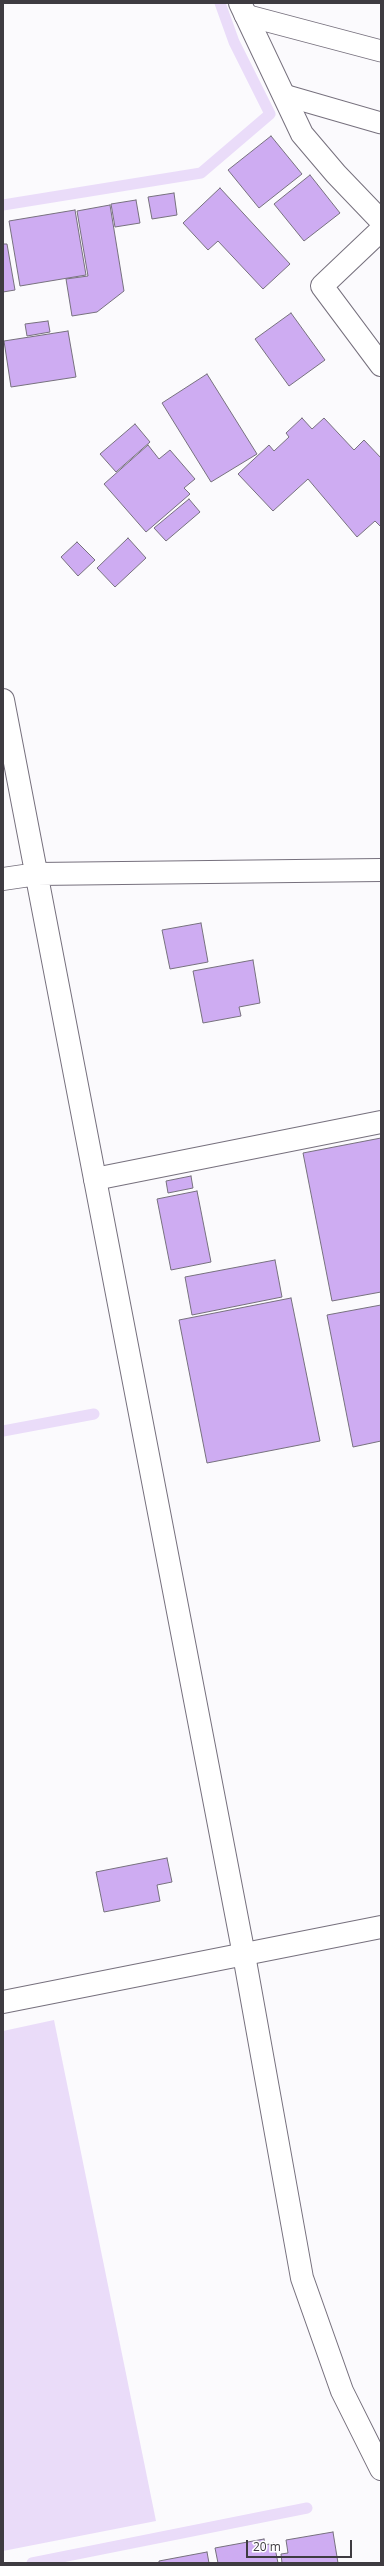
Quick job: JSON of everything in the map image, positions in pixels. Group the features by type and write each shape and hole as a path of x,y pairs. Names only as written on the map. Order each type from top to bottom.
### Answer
{"street":[{"path":"243,9 302,134 336,174 381,221"},
{"path":"381,230 322,286 381,365"},
{"path":"3,700 244,1955 302,2278 342,2391 381,2469"},
{"path":"3,879 37,874 381,870"},
{"path":"95,1179 381,1122"},
{"path":"3,2002 381,1927"}],"lane":[{"path":"243,9 381,51"},
{"path":"284,95 381,123"}],"shaded area":[{"path":"54,2020 156,2521 3,2551 3,2031"}],"building":[{"path":"271,136 302,174 259,208 228,170"},
{"path":"310,175 340,213 304,241 274,204"},
{"path":"220,188 290,264 263,289 218,241 208,250 183,223"},
{"path":"174,193 177,215 152,219 148,197"},
{"path":"136,200 140,223 115,227 111,204"},
{"path":"110,205 124,291 97,312 72,316 66,279 88,276 77,211"},
{"path":"75,210 86,275 20,286 9,221"},
{"path":"3,244 7,244 15,290 3,292"},
{"path":"291,313 325,360 289,386 255,339"},
{"path":"48,321 50,332 27,336 25,324"},
{"path":"68,331 76,377 11,387 4,341"},
{"path":"207,374 257,454 211,482 162,403"},
{"path":"302,418 312,429 324,418 354,450 364,440 381,458 381,527 375,521 357,537 308,479 273,511 238,474 269,445 274,451 289,437 286,433"},
{"path":"135,424 150,442 116,472 100,454"},
{"path":"148,445 159,459 170,450 195,479 184,488 190,494 146,532 104,484"},
{"path":"189,499 200,512 166,541 154,528"},
{"path":"128,538 146,558 115,587 97,568"},
{"path":"77,542 95,560 78,576 61,557"},
{"path":"201,923 208,962 170,969 162,930"},
{"path":"253,960 260,1003 239,1007 241,1016 203,1023 193,971"},
{"path":"381,1138 381,1292 332,1301 303,1153"},
{"path":"191,1176 193,1188 168,1193 166,1181"},
{"path":"197,1191 211,1262 171,1270 157,1199"},
{"path":"275,1260 282,1297 192,1315 185,1277"},
{"path":"291,1298 320,1441 207,1463 179,1320"},
{"path":"381,1305 381,1441 353,1447 327,1315"},
{"path":"167,1858 172,1882 157,1885 160,1901 104,1912 96,1872"},
{"path":"333,2532 338,2563 282,2563 281,2554 288,2553 286,2540"},
{"path":"264,2539 265,2545 274,2543 278,2563 218,2563 215,2548"},
{"path":"207,2552 209,2563 159,2563 159,2561"}],"waterway":[{"path":"3,205 201,173 270,114 234,42 220,3"},
{"path":"3,1431 94,1414"},
{"path":"32,2563 307,2508"}]}
